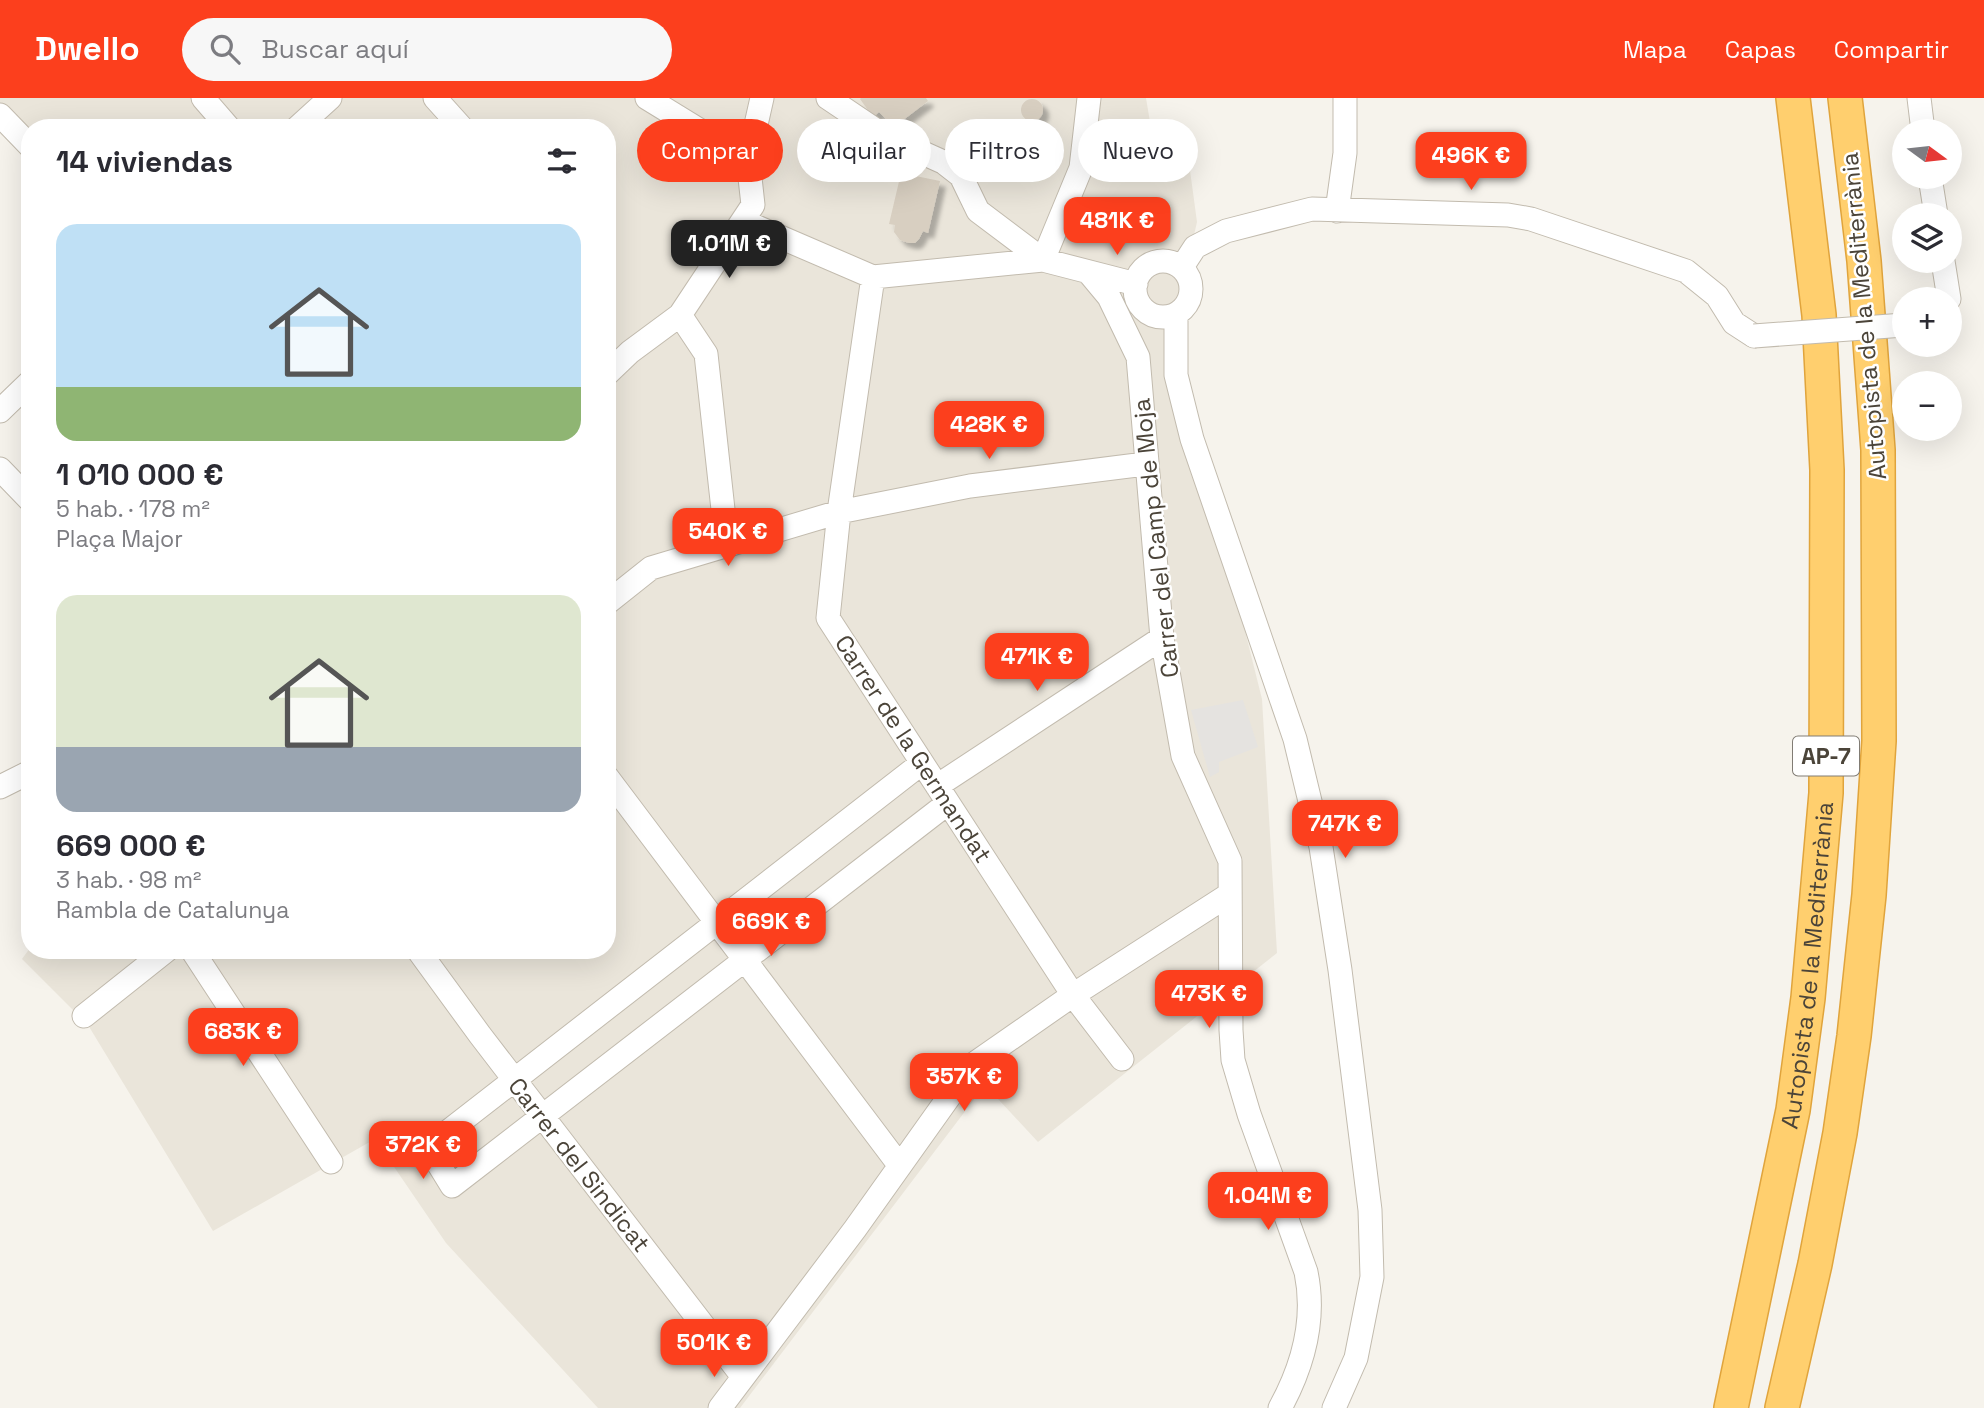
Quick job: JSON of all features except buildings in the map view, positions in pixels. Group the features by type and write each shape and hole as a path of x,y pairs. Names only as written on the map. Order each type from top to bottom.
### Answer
{"highway":[{"name":"Autopista de la Mediterrània","path":"1731,1408 1793,1110 1808,998 1826,793 1827,470 1819,315 1793,98"},
{"name":"Autopista de la Mediterrània","path":"1782,1408 1815,1264 1840,1133 1854,1036 1869,895 1879,741 1878,450 1864,261 1845,98"}],"street":[{"path":"203,98 221,119"},
{"path":"307,119 330,98"},
{"path":"435,98 454,119"},
{"path":"647,98 681,119"},
{"path":"757,119 762,98"},
{"path":"828,98 883,135 943,162 961,176 978,211 1044,260 1089,273 1138,293 1152,314 1168,316 1184,308 1191,292 1191,283 1182,267 1166,261 1150,264 1144,269 1138,293 1127,334"},
{"path":"1044,260 1081,168 1088,98"},
{"path":"1338,211 1345,153 1345,98"},
{"path":"1919,98 1922,119"},
{"path":"0,115 21,137"},
{"path":"616,365 680,315 753,205 750,182"},
{"path":"1182,267 1195,247 1226,230 1312,209 1489,214 1531,219 1686,271 1717,296 1734,323 1754,336 1892,326"},
{"path":"743,221 873,277 1044,260"},
{"name":"Carrer del Camp de Moja","path":"1089,273 1108,297 1138,357 1161,638 1183,756 1230,860 1233,1060 1249,1114 1306,1272 1311,1296 1310,1319 1294,1382 1280,1408"},
{"name":"Carrer de la Germandat","path":"873,277 839,512 828,618 1073,995 1122,1059"},
{"path":"1176,314 1176,375 1182,402 1192,439 1296,739 1321,847 1340,970 1370,1210 1372,1277 1356,1358 1335,1408"},
{"path":"680,315 706,354 727,546"},
{"path":"0,411 21,391"},
{"path":"616,596 651,568 839,512 970,486 1146,464"},
{"path":"0,469 21,490"},
{"path":"922,763 428,1147 452,1186 745,960 942,794 1161,638"},
{"path":"0,787 21,776"},
{"path":"616,789 900,1166"},
{"path":"720,1408 855,1229 971,1066 1073,995 1230,894"},
{"path":"84,1016 156,959"},
{"path":"198,959 331,1162"},
{"name":"Carrer del Sindicat","path":"425,959 542,1117 743,1377"}],"shaded area":[{"path":"0,98 1146,98 1150,119 1078,119 1078,182 1192,182 1197,222 1171,335 1262,699 1277,953 1038,1142 985,1085 740,1408 598,1408 446,1243 375,1139 213,1231 88,1025 22,959 616,959 616,119 21,119 21,127 0,110"},
{"path":"1243,700 1258,747 1219,762 1219,772 1210,777 1191,710"}]}
